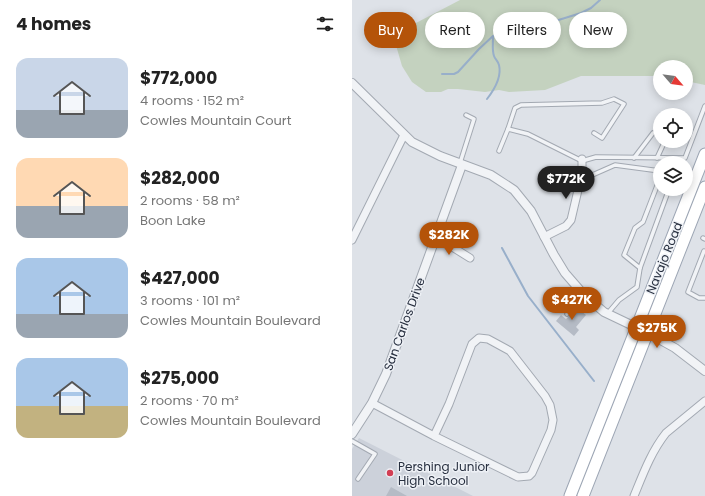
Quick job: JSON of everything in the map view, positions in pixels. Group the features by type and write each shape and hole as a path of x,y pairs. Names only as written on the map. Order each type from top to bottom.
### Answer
{"main road":[{"name":"Navajo Road","path":"570,496 705,154"},
{"name":"Navajo Road","path":"583,496 705,187"}],"street":[{"path":"352,83 412,142 433,153 491,175 514,190 531,210 565,274 584,296 607,314 648,333 675,348 705,371"},
{"path":"352,240 404,135"},
{"path":"544,237 566,226 571,220 580,180 582,160"},
{"name":"San Carlos Drive","path":"352,434 372,403 386,374 435,239 460,164"},
{"path":"435,239 446,243 470,258"},
{"path":"372,403 434,436 518,477 529,476 532,473 551,430 553,420 552,410 545,396 510,351 488,339 479,338 472,344 449,404 434,436"},
{"path":"634,496 650,456 661,439 666,433 705,401"}],"lane":[{"path":"499,152 515,108 521,105 602,102 614,99 624,104 602,138 594,133"},
{"path":"686,156 705,106"},
{"path":"460,164 474,119 466,115"},
{"path":"508,128 528,134 582,160 596,157 653,158"},
{"path":"634,158 653,133"},
{"path":"580,180 615,165 653,170"},
{"path":"640,268 624,255 635,228 643,222 653,196"},
{"path":"607,314 619,300 637,287 640,268 666,196"},
{"path":"704,251 688,292 699,298 705,298"},
{"path":"567,314 584,296"},
{"path":"352,441 375,454 358,479"}],"shaded area":[{"name":"Pershing Junior High School","path":"359,438 473,496 352,496 352,449"}],"green space":[{"path":"460,0 705,0 705,85 693,82 693,60 653,60 653,76 581,76 545,90 509,92 499,90 485,92 448,89 441,92 426,92 412,82 402,66 397,48 417,48 417,22 425,18 425,48 485,48 485,12 437,12"}],"building":[{"path":"577,308 586,315 576,327 579,330 574,336 556,321 561,315 566,319"},
{"path":"391,487 407,496 386,496"}],"waterway":[{"path":"442,74 454,74 458,72 493,36 536,27 581,13 591,8 600,0"},
{"path":"487,99 495,87 500,70 498,62 493,54 493,48"},
{"path":"502,248 528,296 594,381"}],"place":[{"name":"Pershing Junior High School","path":"390,473"}]}
